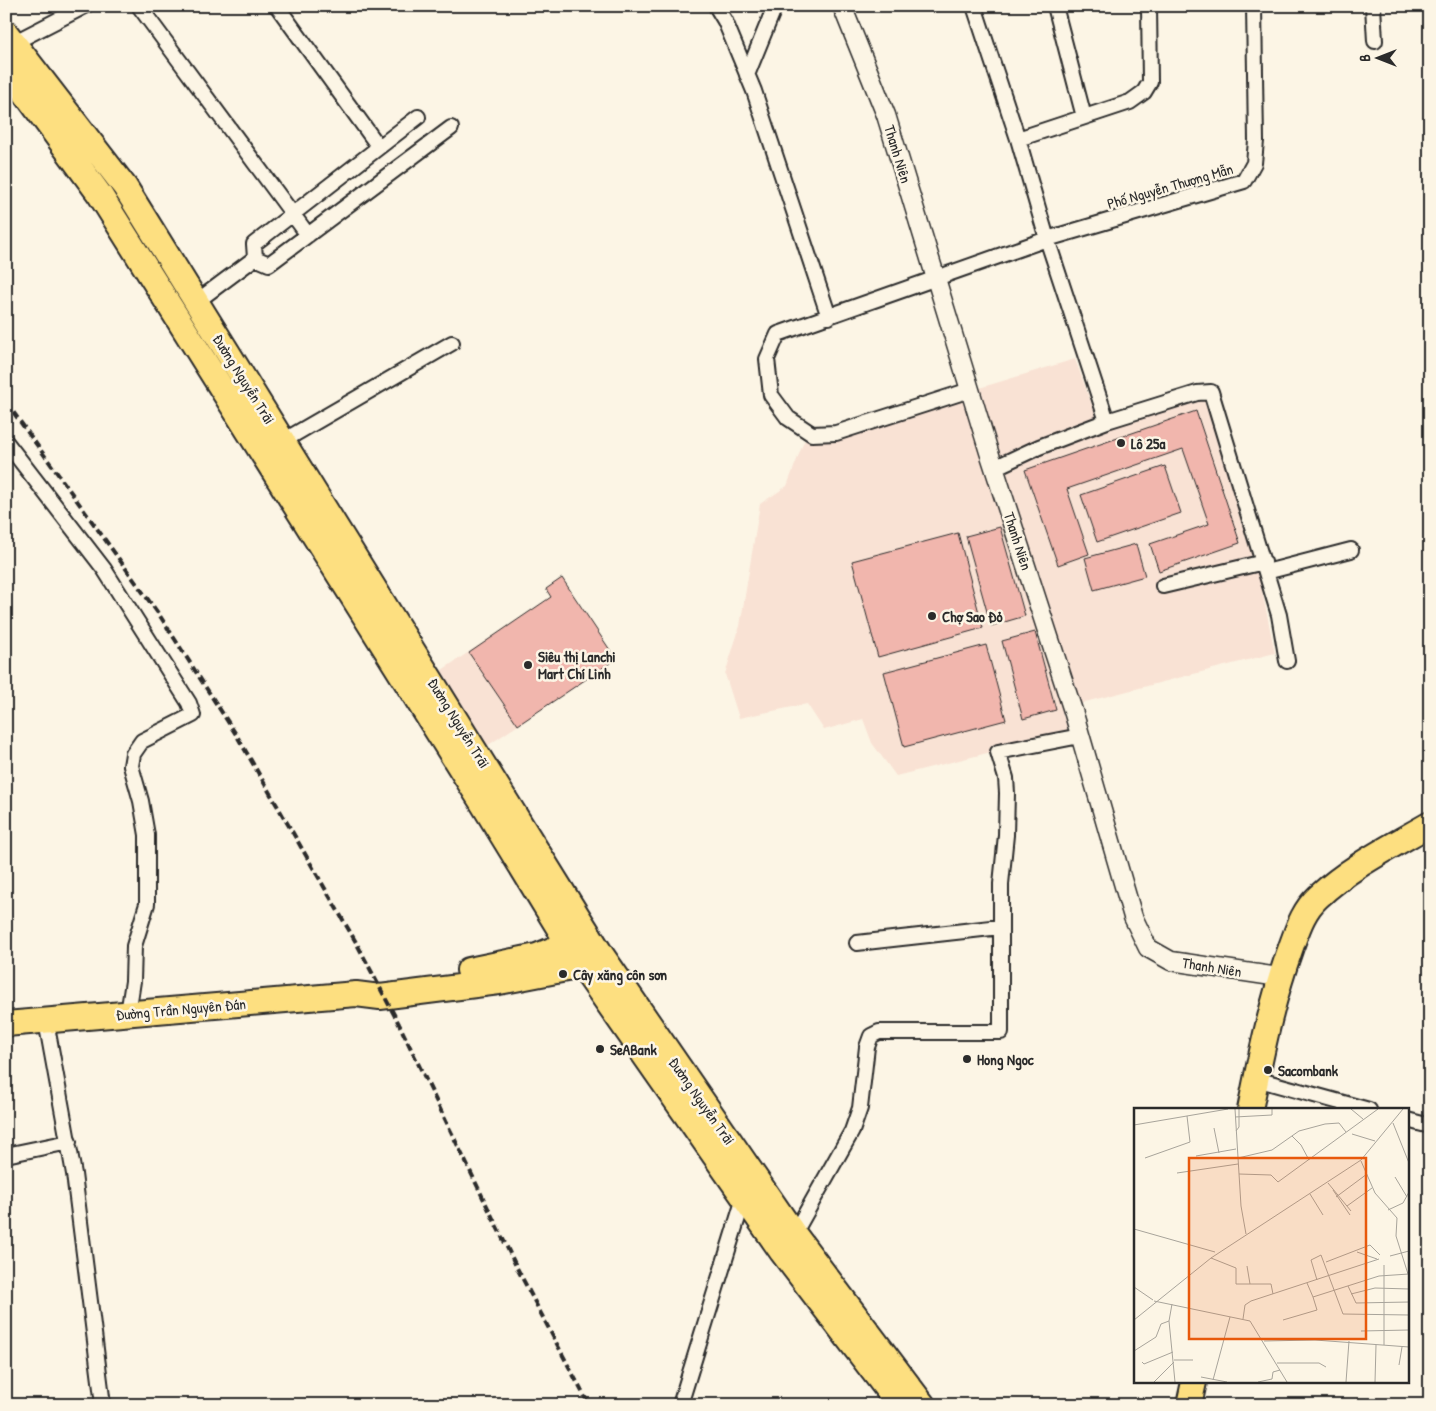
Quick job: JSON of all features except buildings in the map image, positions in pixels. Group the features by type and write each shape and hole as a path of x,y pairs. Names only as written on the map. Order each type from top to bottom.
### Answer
{"highway":[{"name":"Đường Nguyễn Trãi","path":"9,41 125,187 283,441 493,798 579,939 744,1198 788,1243 923,1405"},
{"name":"Đường Nguyễn Trãi","path":"6,66 100,195 493,798"},
{"path":"1250,1108 1279,977 1299,921 1316,898 1381,852 1430,824"},
{"name":"Đường Trần Nguyên Đán","path":"356,994 373,983 493,966 537,956 579,939"},
{"name":"Đường Nguyễn Trãi","path":"592,960 899,1405"},
{"name":"Đường Trần Nguyên Đán","path":"6,1024 356,994 380,997 498,982 592,960"},
{"path":"1189,1405 1194,1384"}],"street":[{"path":"9,41 86,6"},
{"path":"139,6 308,235"},
{"path":"277,6 379,147"},
{"path":"716,6 725,21 747,75 828,317"},
{"path":"747,75 775,6"},
{"name":"Thanh Niên","path":"842,6 886,115 994,468 1080,736 1133,917 1148,948 1171,961 1279,977"},
{"path":"974,6 1018,139 1046,238 1107,421"},
{"path":"1055,6 1084,117"},
{"path":"1018,139 1130,102 1144,92 1150,82 1149,6"},
{"name":"Phố Nguyễn Thượng Mẫn","path":"970,390 836,433 812,434 788,418 771,395 767,359 778,334 1046,238 1244,181 1254,164 1256,141 1254,6"},
{"path":"1373,6 1375,41"},
{"path":"254,258 254,244 418,117"},
{"path":"254,258 269,264 451,128"},
{"path":"196,302 254,258"},
{"path":"283,441 452,343"},
{"path":"994,468 1038,447 1107,421 1197,393 1211,392 1279,615 1287,661"},
{"path":"9,449 104,569 189,703 193,715 142,741 133,754 131,766 141,801 147,835 147,904 134,946 133,981 128,1014"},
{"path":"1163,586 1351,550"},
{"path":"788,1243 852,1131 860,1108 867,1047 871,1036 879,1032 1001,1032 1000,927 1006,778 998,752 1080,736"},
{"path":"857,943 1000,927"},
{"path":"46,1021 69,1142 104,1405"},
{"path":"1256,1079 1362,1108"},
{"path":"1408,1120 1430,1126"},
{"path":"6,1155 69,1142"},
{"path":"680,1405 744,1198"}],"shaded area":[{"path":"1075,359 1098,421 1203,396 1253,547 1275,653 1085,702 1062,713 1070,732 896,776 872,743 863,719 824,730 807,704 739,718 725,674 740,626 760,504 787,486 804,441"},
{"name":"Siêu thị Lanchi Mart Chí Linh","path":"562,578 616,659 487,746 439,672 551,597 546,589"}],"railway":[{"path":"6,402 160,616 237,736 357,944 399,1024 517,1268 589,1405"}],"place":[{"name":"Lô 25a","path":"1121,443"},
{"name":"Chợ Sao Đỏ","path":"932,616"},
{"name":"Siêu thị Lanchi Mart Chí Linh","path":"528,665"},
{"name":"Cây xăng côn sơn","path":"563,974"},
{"name":"SeABank","path":"600,1049"},
{"name":"Hong Ngoc","path":"967,1059"},
{"name":"Sacombank","path":"1268,1070"}]}
